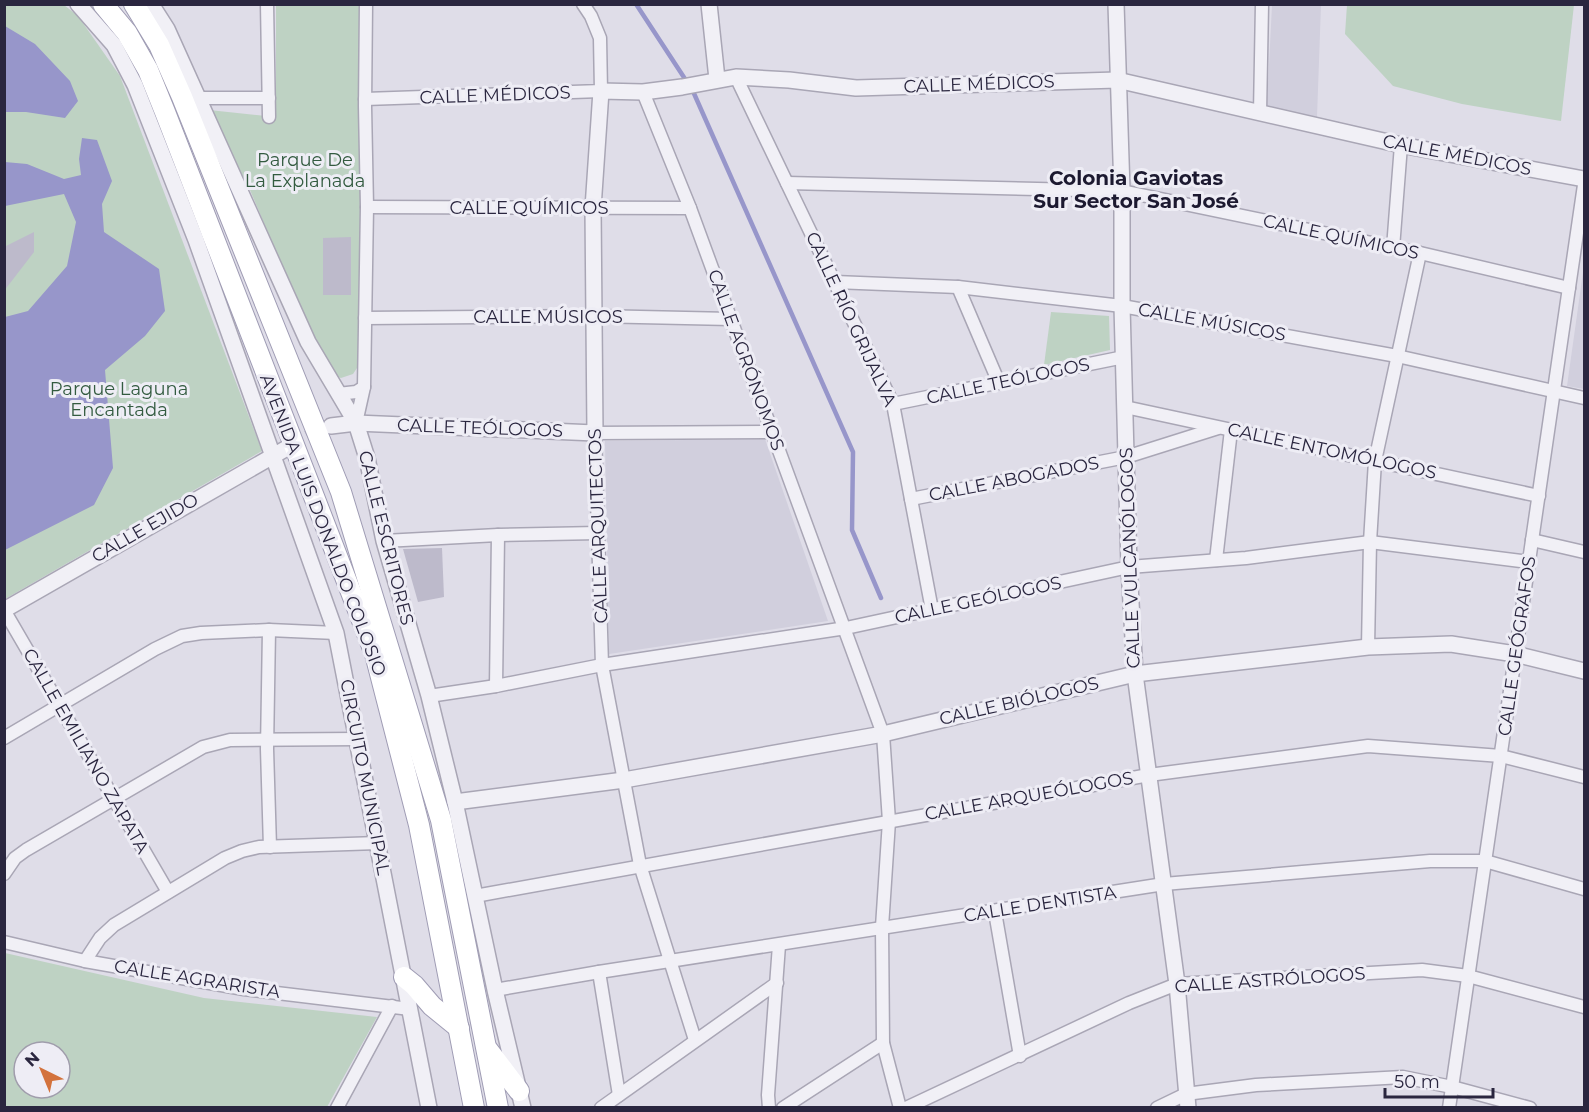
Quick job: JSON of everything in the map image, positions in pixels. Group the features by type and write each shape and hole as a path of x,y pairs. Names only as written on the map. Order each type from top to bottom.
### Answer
{"main road":[{"name":"AVENIDA LUIS DONALDO COLOSIO","path":"103,4 127,33 148,70 375,654 419,825 474,1107"},
{"name":"AVENIDA LUIS DONALDO COLOSIO","path":"135,4 159,45 182,97 341,492 441,820 498,1107"},
{"path":"404,977 432,1006 459,1028"},
{"path":"486,1046 521,1099"}],"street":[{"name":"AVENIDA LUIS DONALDO COLOSIO","path":"78,4 114,45 135,85 280,451"},
{"name":"CALLE ESCRITORES","path":"151,4 167,29 308,342 356,423 367,458 384,541 429,696 455,802 521,1099"},
{"path":"267,4 269,117"},
{"path":"356,423 364,387 367,207 366,4"},
{"name":"CALLE ARQUITECTOS","path":"583,4 600,38 601,91 593,208 595,433 602,665 640,865 695,1040"},
{"path":"709,4 717,79"},
{"name":"CALLE VULCANÓLOGOS","path":"1116,4 1129,567 1135,674 1177,984 1187,1101"},
{"path":"1260,113 1262,4"},
{"name":"CALLE MÉDICOS","path":"365,99 601,91 643,93 736,76 855,88 1117,80 1401,145 1584,178"},
{"name":"CALLE RÍO GRIJALVA","path":"736,76 893,404 932,609"},
{"name":"CALLE AGRÓNOMOS","path":"643,93 690,208 883,734 889,821"},
{"path":"197,98 269,98"},
{"path":"1393,248 1401,145"},
{"name":"CALLE QUÍMICOS","path":"787,183 1122,191 1420,253 1569,288"},
{"name":"CALLE GEÓGRAFOS","path":"1449,1107 1584,185"},
{"name":"CALLE QUÍMICOS","path":"367,207 690,208"},
{"path":"1368,647 1370,542 1375,460 1420,253"},
{"name":"CALLE MÚSICOS","path":"835,282 958,287 1122,306 1397,356 1584,398"},
{"path":"958,287 999,383"},
{"name":"CALLE MÚSICOS","path":"365,318 594,316 731,319"},
{"name":"CALLE TEÓLOGOS","path":"893,404 1124,357"},
{"path":"338,394 356,392 364,387"},
{"name":"CALLE ENTOMÓLOGOS","path":"1125,407 1539,496"},
{"name":"CALLE TEÓLOGOS","path":"331,426 356,423 595,433 773,432"},
{"path":"1216,560 1225,428"},
{"name":"CALLE ABOGADOS","path":"911,499 1126,457 1225,428"},
{"name":"CALLE EJIDO","path":"4,610 280,451"},
{"name":"CIRCUITO MUNICIPAL","path":"280,451 336,633 429,1107"},
{"path":"384,541 598,533"},
{"path":"496,686 498,535"},
{"path":"1532,540 1584,552"},
{"name":"CALLE GEÓLOGOS","path":"429,696 496,686 602,665 846,628 1129,567 1216,560 1370,542 1529,562"},
{"name":"CALLE EMILIANO ZAPATA","path":"4,610 168,892"},
{"path":"268,630 267,739 270,847"},
{"path":"4,738 155,649 182,636 268,630 336,633"},
{"name":"CALLE BIÓLOGOS","path":"455,802 624,780 883,734 1135,674 1368,647 1451,644 1515,654 1584,671"},
{"path":"4,874 15,858 26,850 203,747 221,741 358,739"},
{"name":"CALLE ARQUEÓLOGOS","path":"475,896 1149,775 1368,746 1501,756 1584,777"},
{"path":"889,821 882,927 883,1043 900,1107"},
{"path":"85,961 100,938 114,925 234,854 259,847 378,843"},
{"name":"CALLE DENTISTA","path":"495,990 1164,884 1430,861 1485,861 1584,889"},
{"path":"995,912 1020,1056"},
{"name":"CALLE AGRARISTA","path":"4,942 85,961 244,989 410,1009"},
{"path":"769,1107 779,945"},
{"name":"CALLE ASTRÓLOGOS","path":"906,1107 1020,1056 1129,1003 1177,984 1422,970 1468,976 1584,1007"},
{"path":"599,972 619,1095"},
{"path":"601,1107 777,984"},
{"path":"337,1107 392,1006"},
{"path":"783,1107 883,1043"},
{"path":"1157,1107 1256,1085 1403,1077 1530,1107"}],"shaded area":[{"path":"1272,5 1321,5 1317,117 1267,106"},
{"path":"1584,265 1584,389 1567,386"},
{"path":"765,439 828,621 609,654 605,441"}],"green space":[{"name":"Parque Laguna Encantada","path":"5,5 64,5 78,16 120,76 262,451 5,599"},
{"name":"Parque De La Explanada","path":"276,5 362,5 359,365 353,374 341,378 335,376 307,326 250,190 209,110 276,117"},
{"path":"1347,5 1574,5 1561,121 1462,104 1393,86 1345,34"},
{"path":"1051,312 1109,316 1110,350 1044,365"},
{"path":"5,953 204,998 377,1017 327,1107 5,1107"}],"water":[{"path":"5,26 35,44 70,81 78,101 65,118 26,112 5,112"},
{"path":"82,138 97,140 112,181 102,204 104,232 159,269 165,311 145,336 105,370 113,468 94,505 5,550 5,317 28,311 67,266 76,222 64,194 5,206 5,162 27,164 64,179 81,175 79,159"}],"building":[{"path":"34,232 34,252 4,291 4,247"},
{"path":"351,237 351,295 323,295 323,238"},
{"path":"442,548 444,597 418,602 403,549"}],"waterway":[{"path":"636,4 687,82"},
{"path":"692,89 853,452 852,530 881,598"}],"tunnel":[{"path":"287,448 327,428"}],"district":[{"name":"Colonia Gaviotas Sur Sector San José","path":"1136,190"}]}
